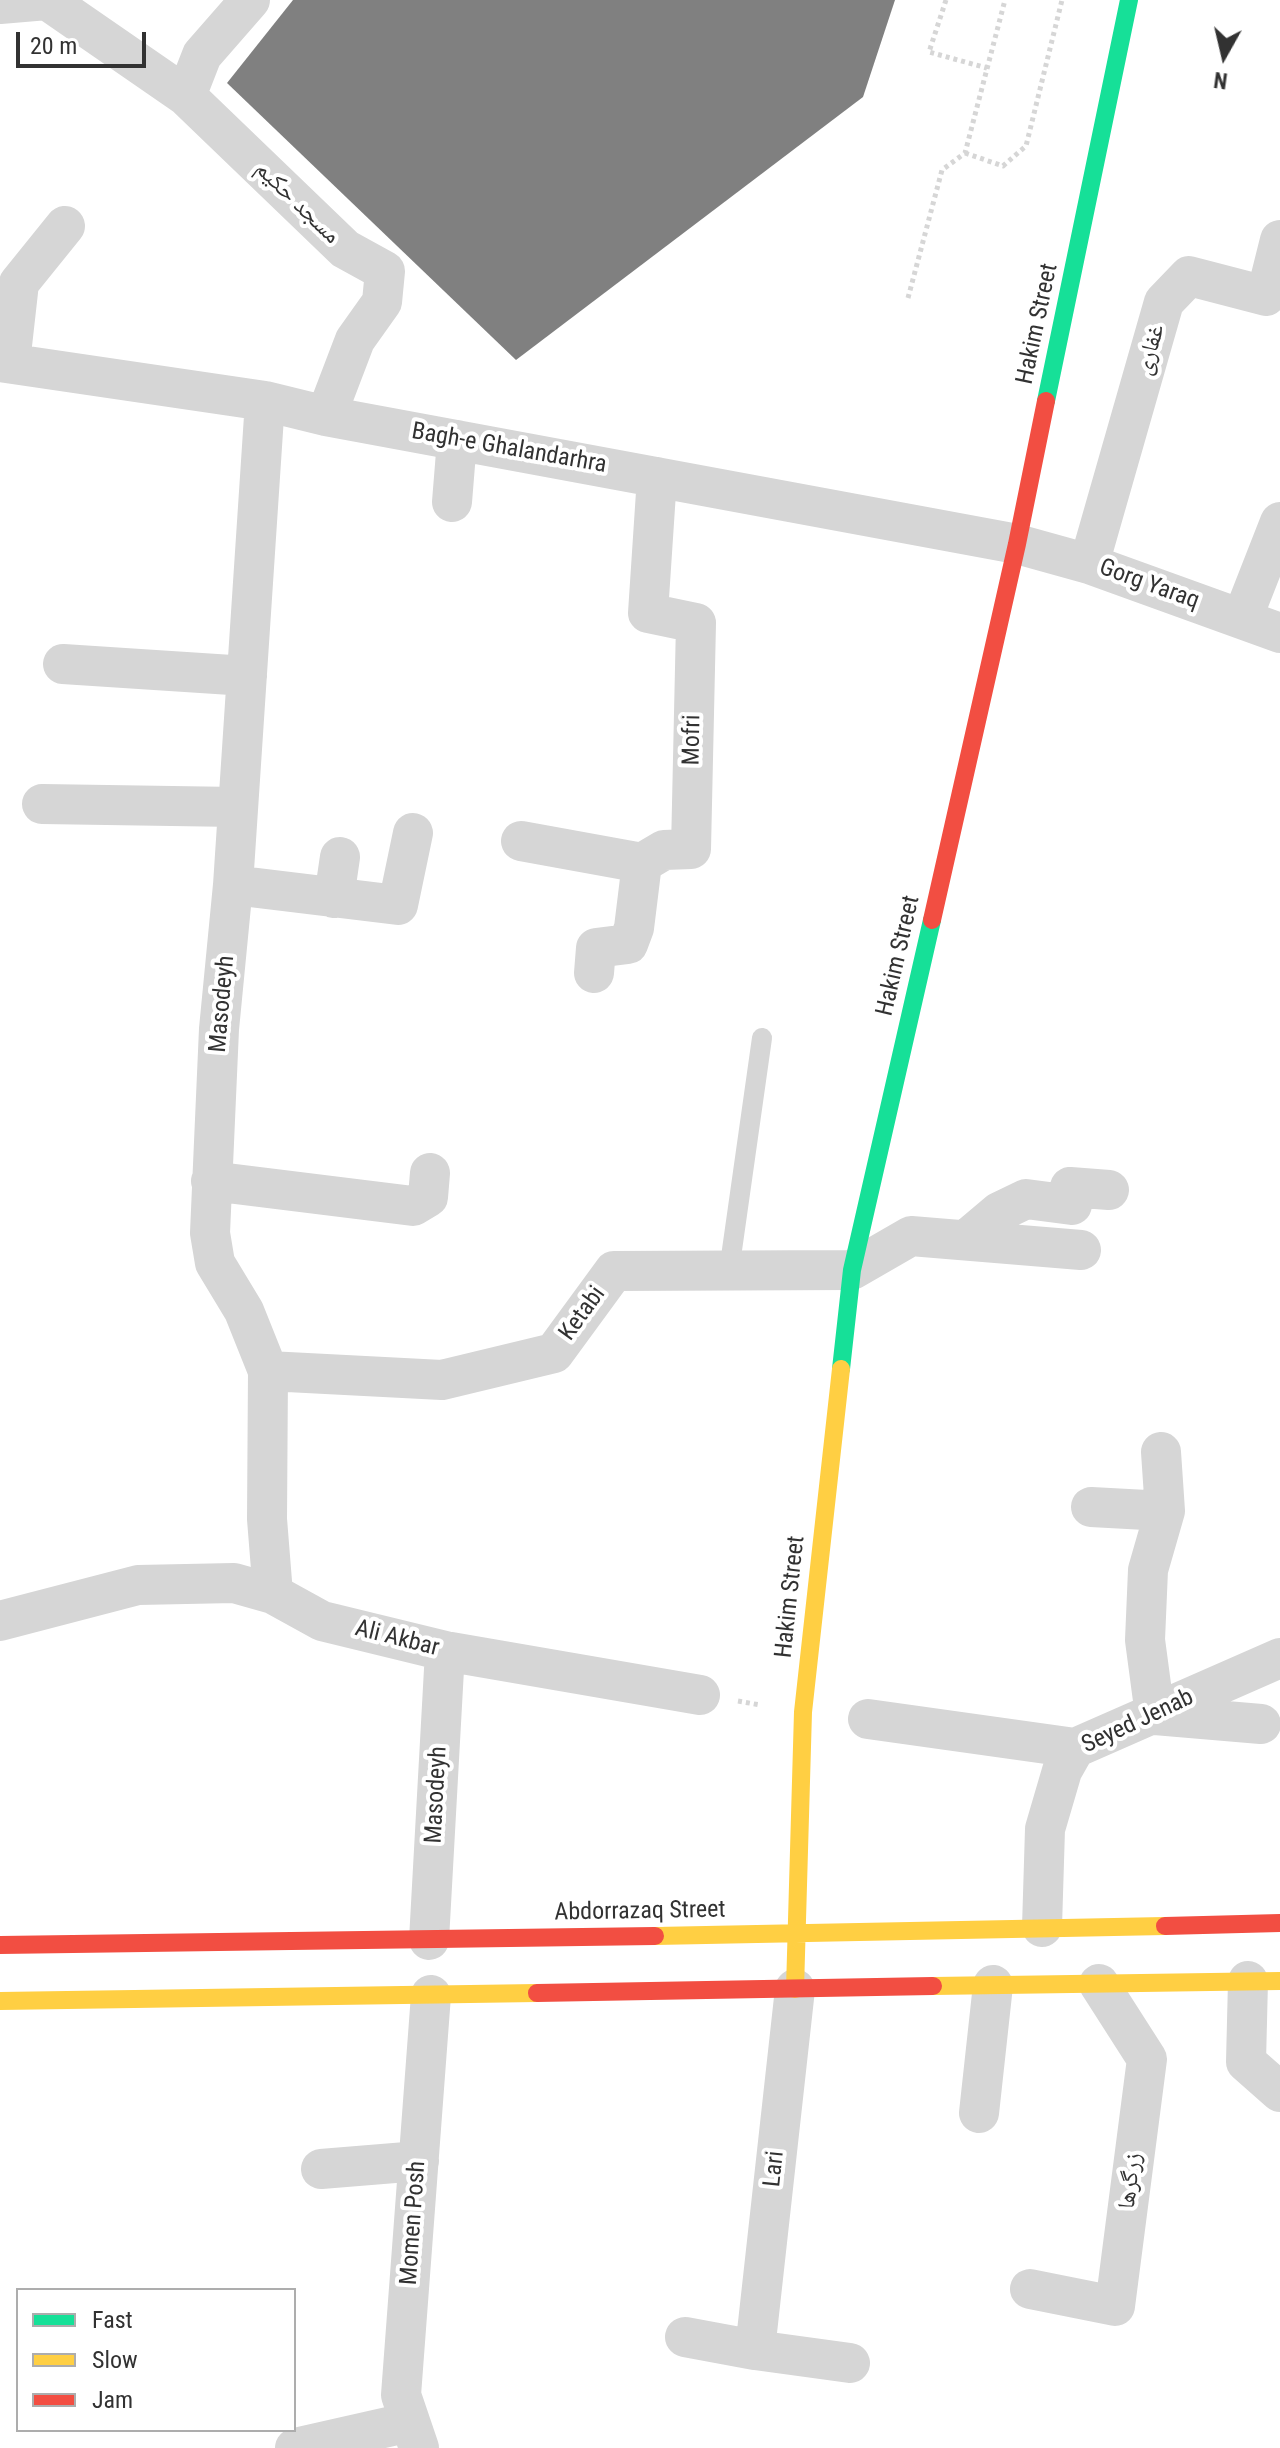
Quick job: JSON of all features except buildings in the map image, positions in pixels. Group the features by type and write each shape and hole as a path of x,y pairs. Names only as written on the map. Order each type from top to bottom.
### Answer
{"main road":[{"name":"Hakim Street","path":"802,1934 803,1712 852,1270 1017,544 1129,0"},
{"name":"Abdorrazaq Street","path":"0,1945 802,1934 1280,1923"},
{"path":"0,2001 1264,1981"}],"street":[{"path":"0,4 47,0 186,96 202,55 250,0"},
{"name":"مسجد حکیم","path":"186,96 345,249 385,271 382,302 355,340 326,416"},
{"path":"5,362 19,283 65,226"},
{"name":"غفاری","path":"1089,564 1164,302 1189,276 1266,296 1280,240"},
{"name":"Bagh-e Ghalandarhra","path":"5,362 265,401 326,416 1017,544"},
{"name":"Masodeyh","path":"265,401 233,885 219,1029 210,1233 215,1263 244,1311 268,1371 267,1519 273,1594"},
{"path":"452,502 457,440"},
{"name":"Mofri","path":"642,863 664,850 691,849 696,623 648,613 657,477"},
{"path":"1242,619 1280,522"},
{"name":"Gorg Yaraq","path":"1017,544 1089,564 1280,633"},
{"path":"63,664 247,676"},
{"path":"42,804 237,807"},
{"path":"233,885 398,905 413,833"},
{"path":"521,841 642,863 634,928 628,944 596,948 594,973"},
{"path":"334,898 340,857"},
{"path":"211,1181 413,1206 428,1197 430,1173"},
{"path":"967,1239 999,1212 1026,1199 1072,1205 1070,1187 1109,1190"},
{"path":"852,1270 911,1236 1081,1250"},
{"name":"Ketabi","path":"268,1371 442,1380 554,1353 614,1271 852,1270"},
{"path":"1161,1452 1165,1511 1148,1570 1145,1640 1155,1715 1261,1724"},
{"path":"1091,1507 1165,1511"},
{"name":"Ali Akbar","path":"0,1621 138,1585 234,1583 273,1594 322,1621 445,1651 700,1695"},
{"name":"Masodeyh","path":"429,1940 445,1651"},
{"name":"Seyed Jenab","path":"1042,1927 1045,1829 1062,1771 1075,1748 1280,1658"},
{"path":"868,1719 1075,1748"},
{"path":"1264,1981 1246,2062 1280,2092"},
{"name":"زرگرها","path":"1030,2289 1115,2306 1147,2059 1099,1984"},
{"path":"979,2113 993,1985"},
{"name":"Lari","path":"755,2350 803,1988"},
{"name":"Momen Posh","path":"414,2435 401,2395 431,1995"},
{"path":"321,2169 419,2161"},
{"path":"685,2337 850,2363"},
{"path":"295,2448 414,2435"}],"lane":[{"path":"803,1988 802,1934 818,1713 872,1243 1033,538 1144,0"},
{"path":"729,1271 762,1038"}],"path":[{"path":"946,0 929,52 987,68"},
{"path":"908,298 942,170 965,153 1005,0"},
{"path":"965,153 1003,166 1026,146 1062,0"},
{"path":"700,1695 803,1712"}],"traffic: fast":[{"path":"1046,401 1129,0"},
{"path":"841,1369 852,1270 932,920"}],"traffic: slow":[{"path":"795,1989 803,1712 841,1369"},
{"path":"655,1936 1165,1926"},
{"path":"933,1986 1280,1981"},
{"path":"0,2001 537,1993"}],"traffic: jam":[{"path":"932,920 1046,401"},
{"path":"1165,1926 1280,1923"},
{"path":"0,1945 655,1936"},
{"path":"537,1993 933,1986"}]}
